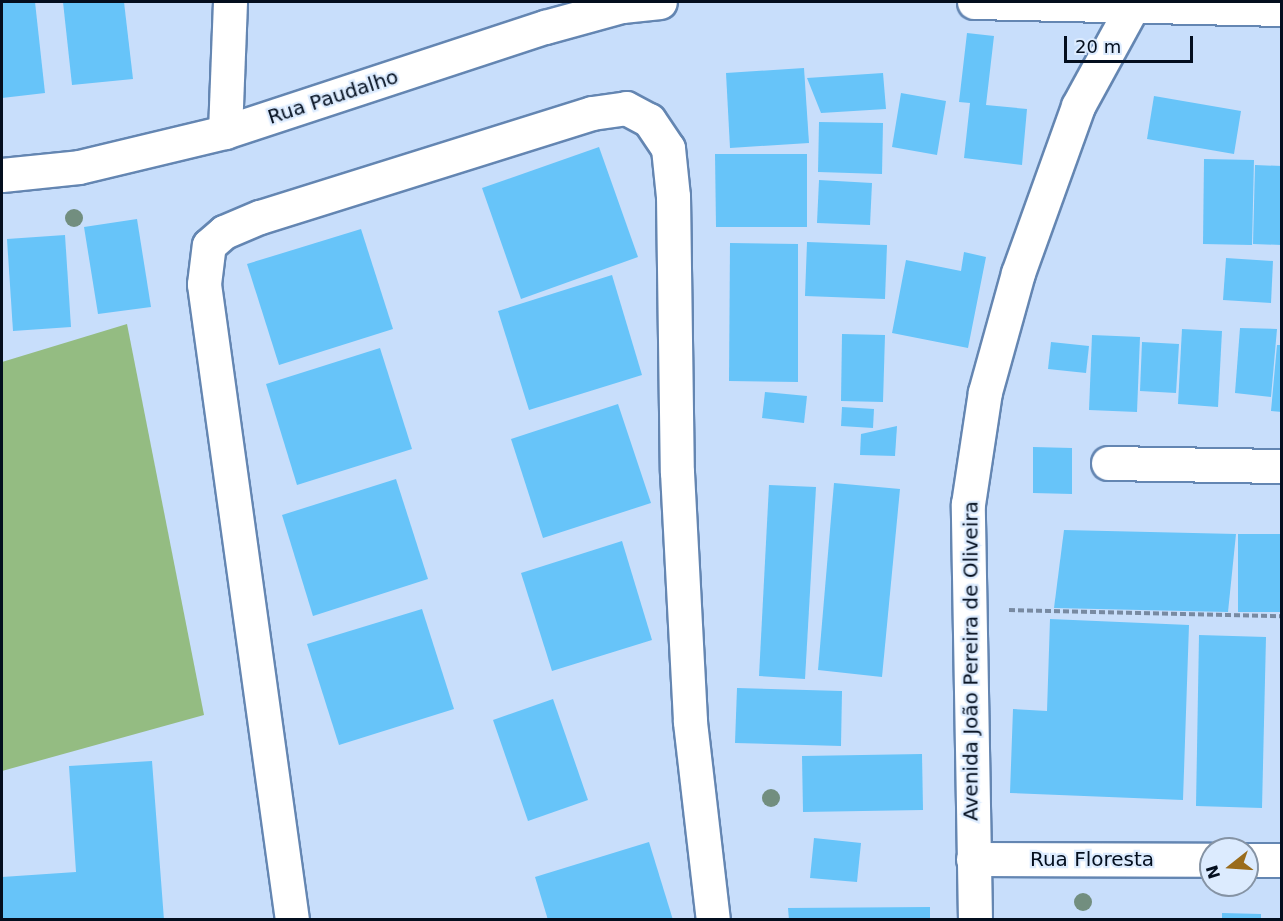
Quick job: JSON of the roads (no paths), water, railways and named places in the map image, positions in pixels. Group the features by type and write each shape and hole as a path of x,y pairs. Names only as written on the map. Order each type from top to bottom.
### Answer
{"street":[{"path":"225,132 230,2"},
{"name":"Rua Paudalho","path":"2,175 79,167 225,132 545,14 660,2"},
{"path":"974,2 1281,9"},
{"name":"Avenida João Pereira de Oliveira","path":"975,920 968,504 985,392 1018,273 1077,106 1133,4"},
{"path":"292,920 204,284 209,245 224,232 260,217 592,113 626,108 649,120 668,148 677,472 690,722 713,920"},
{"path":"1108,463 1281,466"},
{"name":"Rua Floresta","path":"973,859 1199,860"},
{"path":"1259,860 1281,860"}]}
